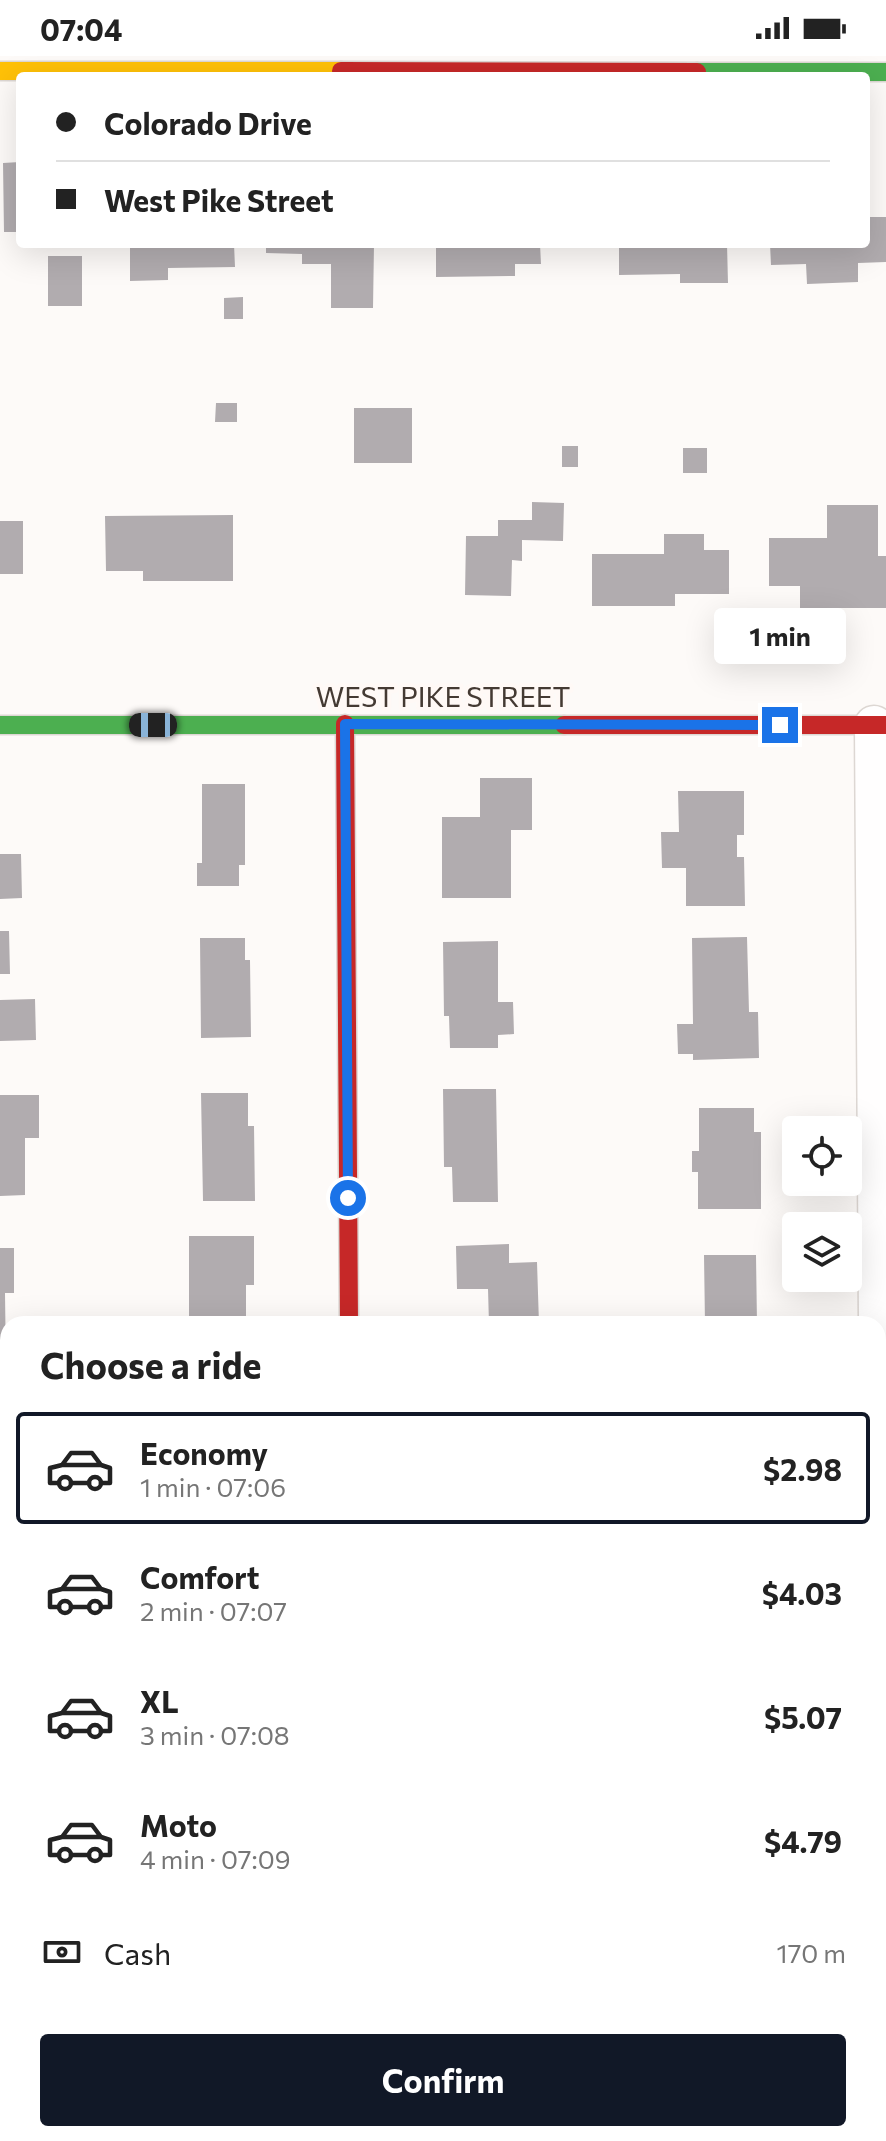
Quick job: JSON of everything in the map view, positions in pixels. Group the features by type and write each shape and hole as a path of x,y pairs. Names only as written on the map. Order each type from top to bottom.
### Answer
{"street":[{"path":"0,71 886,72"},
{"path":"345,724 349,1316"},
{"name":"WEST PIKE STREET","path":"0,725 880,725"},
{"path":"878,1316 880,725"}],"building":[{"path":"16,162 16,232 4,232 3,163"},
{"path":"870,217 886,217 886,262 858,263 858,282 807,284 806,264 771,265 770,248 870,248"},
{"path":"130,248 234,248 235,267 168,268 168,280 130,281"},
{"path":"266,248 374,248 373,308 331,308 331,264 302,264 302,254 266,253"},
{"path":"436,248 540,248 541,264 515,264 515,276 436,277"},
{"path":"619,248 727,248 728,283 680,283 680,274 619,275"},
{"path":"48,256 82,256 82,306 48,306"},
{"path":"243,297 243,319 224,319 224,298"},
{"path":"216,403 237,403 237,422 215,422"},
{"path":"354,408 412,408 412,463 354,463"},
{"path":"562,446 578,446 578,467 562,467"},
{"path":"683,448 707,448 707,473 683,473"},
{"path":"532,502 564,503 563,541 522,540 522,561 512,560 511,596 465,595 466,536 498,536 498,520 532,520"},
{"path":"827,505 878,505 878,556 886,556 886,608 800,608 800,586 769,586 769,538 827,538"},
{"path":"233,515 233,581 143,581 143,571 106,571 105,516"},
{"path":"0,521 23,521 23,574 0,574"},
{"path":"664,534 704,534 704,550 729,550 729,594 675,594 675,606 592,606 592,554 664,554"},
{"path":"480,778 532,778 532,830 511,830 511,898 442,898 442,817 480,817"},
{"path":"202,784 245,784 245,865 239,865 239,886 197,886 197,863 202,863"},
{"path":"678,791 744,791 744,835 737,835 737,857 744,857 745,906 686,906 686,868 662,868 661,832 679,832"},
{"path":"0,854 21,854 22,898 0,899"},
{"path":"0,931 9,931 10,974 0,974"},
{"path":"747,937 749,1012 758,1012 759,1058 693,1060 693,1054 678,1054 677,1024 693,1024 692,938"},
{"path":"200,938 245,938 245,960 250,960 251,1037 201,1038"},
{"path":"498,941 498,1002 513,1002 514,1034 498,1035 498,1048 450,1048 449,1016 444,1016 443,942"},
{"path":"35,999 36,1040 0,1041 0,1000"},
{"path":"443,1089 496,1089 498,1202 453,1202 452,1167 444,1167"},
{"path":"201,1093 248,1093 248,1126 254,1126 255,1201 203,1201"},
{"path":"0,1095 39,1095 39,1138 25,1138 25,1195 0,1196"},
{"path":"699,1108 754,1108 754,1132 761,1132 761,1209 698,1209 698,1172 692,1172 692,1151 699,1151"},
{"path":"189,1236 254,1236 254,1285 246,1285 246,1316 189,1316"},
{"path":"509,1244 509,1263 537,1262 539,1316 489,1316 488,1289 457,1289 456,1246"},
{"path":"0,1248 14,1248 14,1293 5,1293 5,1316 0,1316"},
{"path":"704,1255 756,1255 757,1316 705,1316"}],"traffic: fast":[{"path":"697,72 886,72"},
{"path":"0,725 564,725"}],"traffic: slow":[{"path":"0,71 341,71"}],"traffic: jam":[{"path":"341,71 697,72"},
{"path":"345,724 349,1316"},
{"path":"564,725 886,725"}],"route":[{"path":"348,1198 345,724 780,725"}]}
